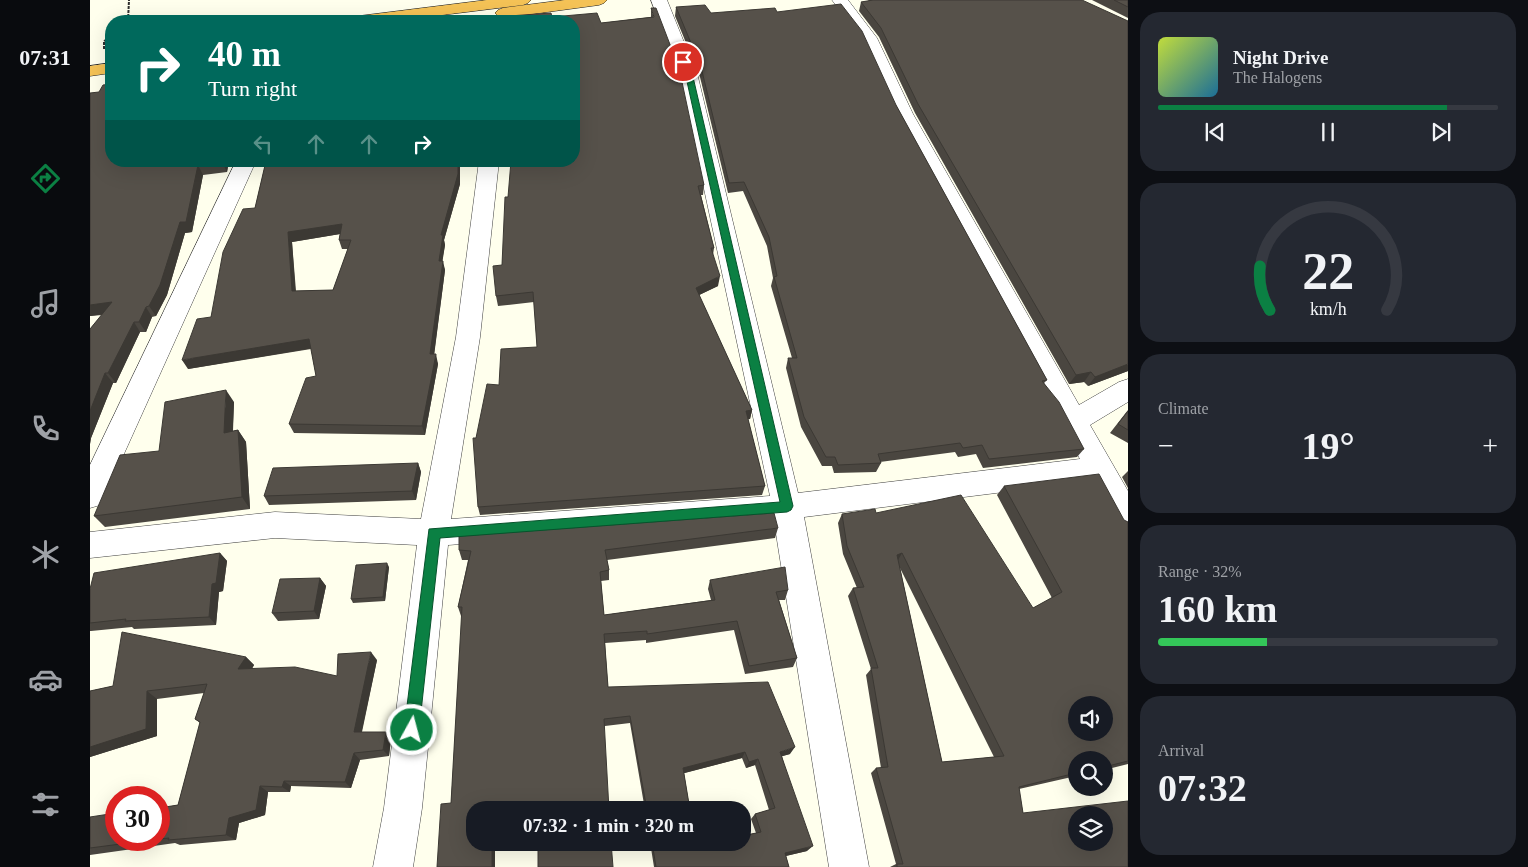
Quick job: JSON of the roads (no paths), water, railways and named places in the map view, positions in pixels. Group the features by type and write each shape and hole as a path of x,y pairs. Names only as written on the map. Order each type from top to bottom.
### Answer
{"highway":[{"path":"406,15 523,0"},
{"path":"483,15 598,0"},
{"path":"90,71 104,61"}],"street":[{"path":"659,0 689,77 787,506 849,867"},
{"path":"840,0 869,38 904,114 1128,519"},
{"path":"90,496 243,167"},
{"path":"392,867 403,808 434,533 468,337 488,167"},
{"path":"1075,421 1128,389"},
{"path":"90,544 275,525 434,533 787,506 1100,468"}]}
